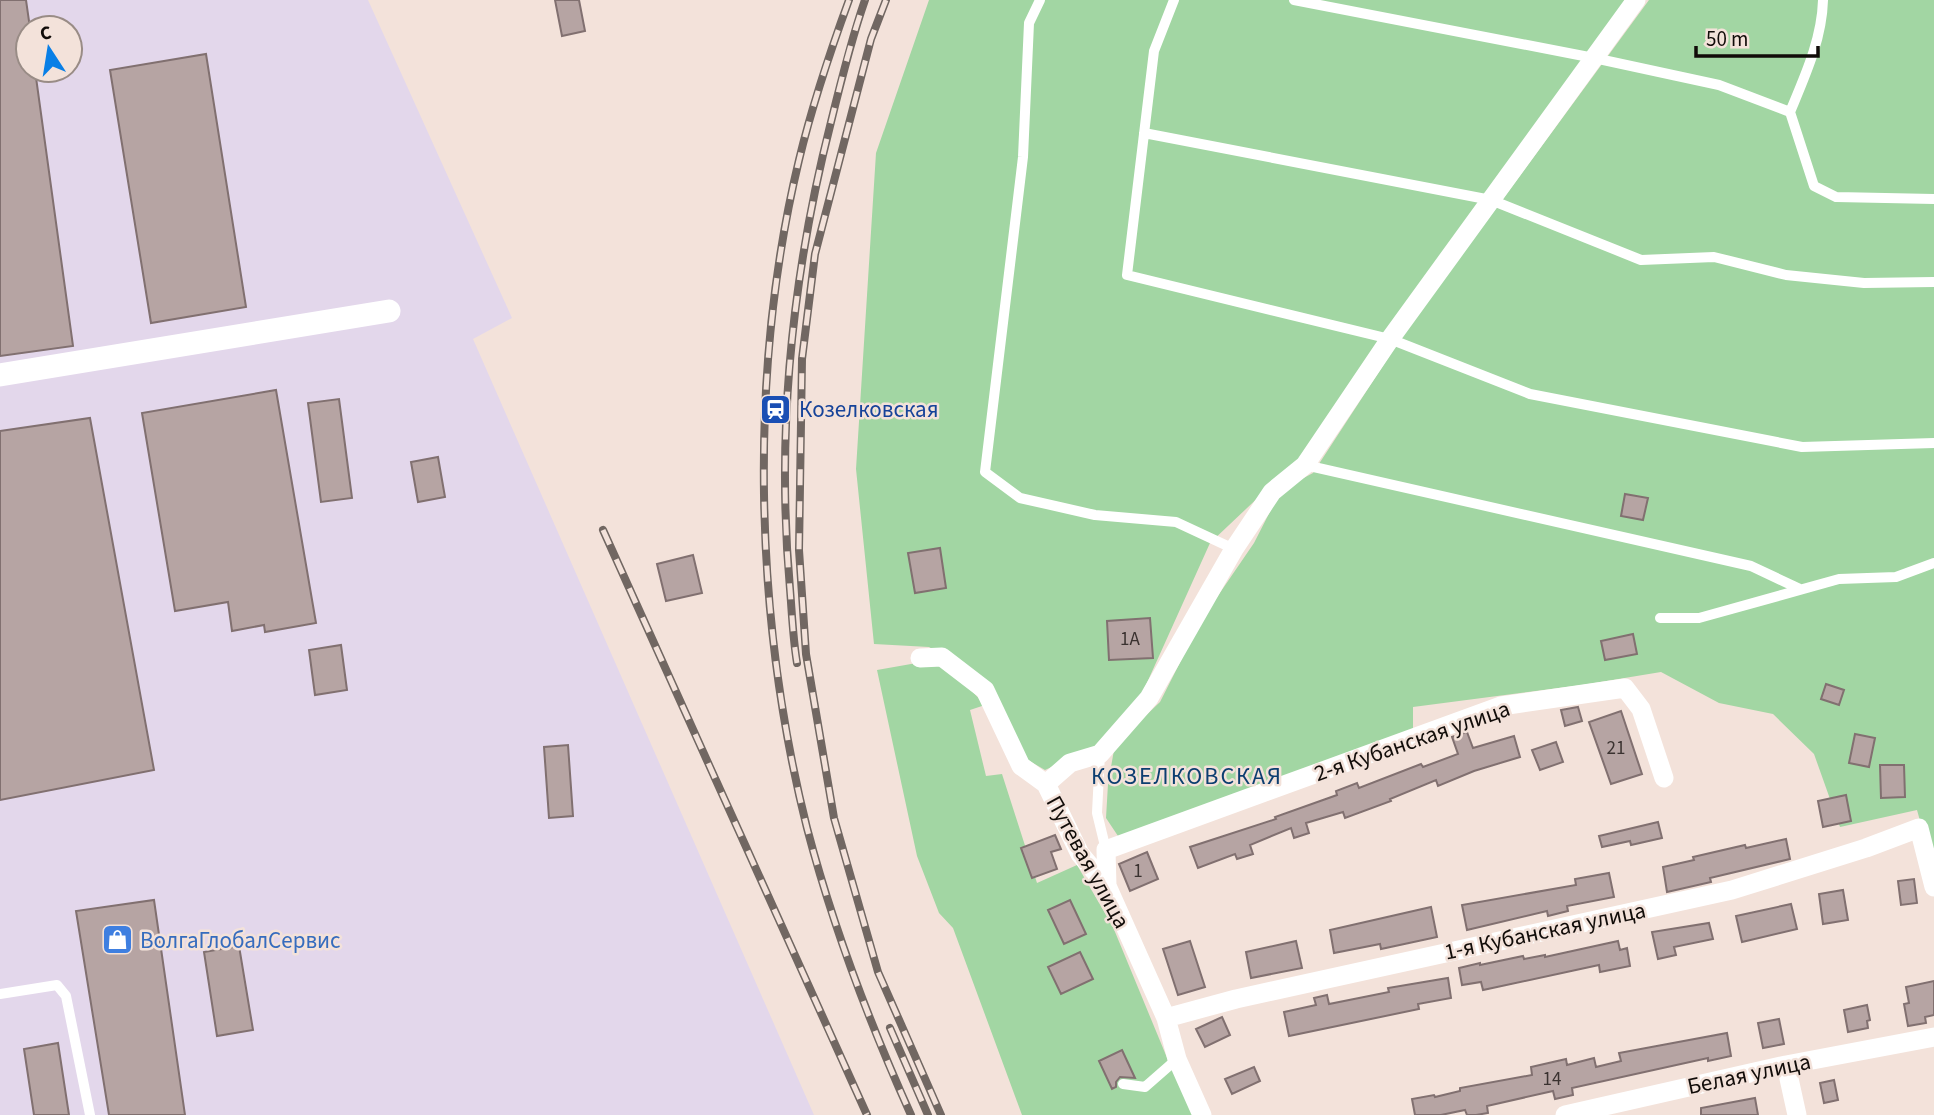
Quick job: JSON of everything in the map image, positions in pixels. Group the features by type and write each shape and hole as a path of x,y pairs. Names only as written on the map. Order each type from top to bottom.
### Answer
{"street":[{"path":"1046,784 1070,763 1100,754 1149,698 1234,549 1272,492 1305,465 1390,339 1636,0"},
{"path":"0,376 389,312"},
{"name":"Путевая улица","path":"920,658 942,657 985,691 1021,766 1046,784 1080,854 1107,886 1166,1018 1177,1059 1202,1115"},
{"name":"2-я Кубанская улица","path":"1105,850 1501,706 1625,688 1642,709 1664,778"},
{"path":"1926,833 1934,887"},
{"name":"1-я Кубанская улица","path":"1166,1018 1236,999 1732,890 1866,848 1926,833"},
{"path":"1105,850 1107,886"},
{"name":"Белая улица","path":"1565,1115 1606,1111 1786,1065 1934,1037"},
{"path":"1786,1065 1797,1115"}],"lane":[{"path":"1040,0 1029,23 1023,158 985,471 1020,498 1095,515 1175,522 1234,549"},
{"path":"1174,0 1154,51 1127,275 1390,339 1530,394 1802,447 1934,443"},
{"path":"1294,0 1719,85 1790,112"},
{"path":"1823,0 1822,23 1790,112 1814,186 1836,197 1934,199"},
{"path":"1144,134 1491,200 1641,260 1714,257 1786,275 1864,283 1934,282"},
{"path":"1305,465 1751,566 1800,589"},
{"path":"1660,618 1699,618 1839,579 1896,577 1934,563"},
{"path":"1100,754 1097,813 1105,850"},
{"path":"0,994 57,985 66,996 90,1115"},
{"path":"1123,1084 1145,1087 1177,1059"}],"shaded area":[{"path":"0,0 368,0 512,318 473,339 814,1115 0,1115"}],"green space":[{"path":"929,0 1625,0 1301,457 1210,543 1141,696 1096,747 1045,770 1026,759 984,678 929,647 874,644 856,469 876,153"},
{"path":"1649,0 1934,0 1934,871 1917,810 1840,827 1814,754 1773,714 1719,703 1661,672 1413,707 1413,731 1120,839 1106,818 1114,750 1160,702 1202,619 1254,543 1281,490 1313,473 1403,335"},
{"path":"928,661 957,675 985,705 970,710 986,776 1002,774 1037,883 1077,865 1113,927 1170,1065 1194,1115 1022,1115 953,928 939,913 917,856 877,670"}],"building":[{"path":"0,0 26,0 28,14 14,14 14,84 37,84 73,346 0,356"},
{"path":"555,0 579,0 585,31 562,36"},
{"path":"206,54 246,307 151,323 110,70"},
{"path":"276,390 316,623 265,632 264,625 232,631 228,602 175,611 142,413"},
{"path":"339,399 352,498 321,502 308,403"},
{"path":"90,418 154,770 0,800 0,431"},
{"path":"438,457 445,497 418,502 411,462"},
{"path":"1625,494 1648,498 1643,520 1621,516"},
{"path":"940,548 946,588 915,593 908,553"},
{"path":"693,555 702,593 666,601 657,564"},
{"path":"1150,618 1153,658 1109,660 1107,621"},
{"path":"1633,634 1637,654 1605,660 1601,641"},
{"path":"341,645 347,690 315,695 309,650"},
{"path":"1826,684 1844,690 1839,705 1821,699"},
{"path":"1578,707 1582,721 1565,726 1561,710"},
{"path":"1621,711 1642,774 1611,784 1589,722"},
{"path":"1467,732 1473,748 1514,736 1520,757 1474,771 1438,786 1436,780 1345,818 1343,812 1306,823 1309,833 1294,838 1291,828 1250,845 1253,854 1237,859 1235,854 1198,868 1190,847 1276,819 1275,817 1337,795 1336,791 1357,783 1359,788 1421,764 1423,767 1458,754 1452,737"},
{"path":"1855,734 1875,738 1869,767 1849,763"},
{"path":"1556,742 1563,762 1540,770 1532,750"},
{"path":"568,745 573,816 549,818 544,747"},
{"path":"1880,765 1904,765 1905,797 1881,798"},
{"path":"1846,795 1851,821 1823,827 1818,801"},
{"path":"1658,822 1662,838 1631,845 1630,841 1602,847 1599,836"},
{"path":"1055,835 1061,849 1051,852 1057,869 1032,878 1021,848"},
{"path":"1786,839 1790,859 1710,878 1711,882 1667,892 1663,867 1745,845 1746,848"},
{"path":"1147,852 1158,879 1130,891 1119,864"},
{"path":"1609,873 1614,897 1567,906 1568,911 1548,916 1547,911 1467,930 1462,905 1576,885 1575,879"},
{"path":"1914,879 1917,903 1901,905 1898,881"},
{"path":"1843,890 1848,920 1823,924 1819,894"},
{"path":"154,900 185,1115 109,1115 76,911"},
{"path":"1070,900 1086,934 1064,944 1048,910"},
{"path":"1791,904 1797,929 1742,942 1736,916"},
{"path":"1431,907 1437,937 1381,949 1380,944 1334,953 1330,930"},
{"path":"1709,923 1713,939 1674,947 1676,955 1658,959 1652,932"},
{"path":"1190,941 1205,987 1178,995 1163,949"},
{"path":"1296,941 1302,968 1251,978 1246,952"},
{"path":"1618,941 1620,950 1627,948 1630,966 1600,972 1599,965 1483,990 1481,982 1462,985 1459,968 1523,956 1524,959 1545,957"},
{"path":"239,946 253,1030 217,1036 204,952"},
{"path":"1080,952 1093,979 1061,994 1048,967"},
{"path":"1448,978 1451,998 1418,1004 1419,1009 1289,1036 1284,1012 1316,1005 1314,998 1327,995 1329,1004 1389,992 1388,988"},
{"path":"1934,981 1934,1015 1925,1017 1926,1023 1908,1026 1904,1004 1909,1003 1906,987"},
{"path":"1867,1005 1870,1020 1867,1021 1868,1028 1848,1032 1844,1010"},
{"path":"1222,1017 1230,1035 1205,1047 1196,1029"},
{"path":"1779,1019 1784,1044 1763,1048 1758,1023"},
{"path":"1727,1033 1731,1056 1708,1061 1708,1058 1572,1088 1573,1095 1555,1099 1553,1091 1487,1106 1488,1113 1467,1115 1465,1110 1441,1115 1415,1115 1412,1099 1435,1097 1460,1091 1460,1088 1532,1075 1531,1067 1566,1059 1567,1065 1594,1058 1596,1067 1621,1061 1619,1053"},
{"path":"58,1043 69,1115 34,1115 24,1049"},
{"path":"1122,1050 1135,1078 1120,1077 1116,1087 1112,1089 1099,1061"},
{"path":"1254,1067 1260,1081 1232,1094 1225,1079"},
{"path":"1834,1080 1838,1100 1824,1103 1820,1083"},
{"path":"1755,1098 1758,1115 1701,1115 1701,1108"}],"railway":[{"path":"849,0 828,59 799,160 783,241 771,324 765,409 764,494 768,580 776,664 789,747 807,828 828,902 853,974 911,1115"},
{"path":"797,663 786,530 785,471 791,354 797,296 817,180 846,61 865,0"},
{"path":"886,0 871,39 815,254 802,359 799,550 806,654 834,818 878,972 941,1115"},
{"path":"603,530 867,1115"},
{"path":"890,1028 928,1115"}],"place":[{"name":"Козелковская","path":"776,409"},
{"name":"ВолгаГлобалСервис","path":"117,940"}],"district":[{"name":"КОЗЕЛКОВСКАЯ","path":"1187,776"}]}
